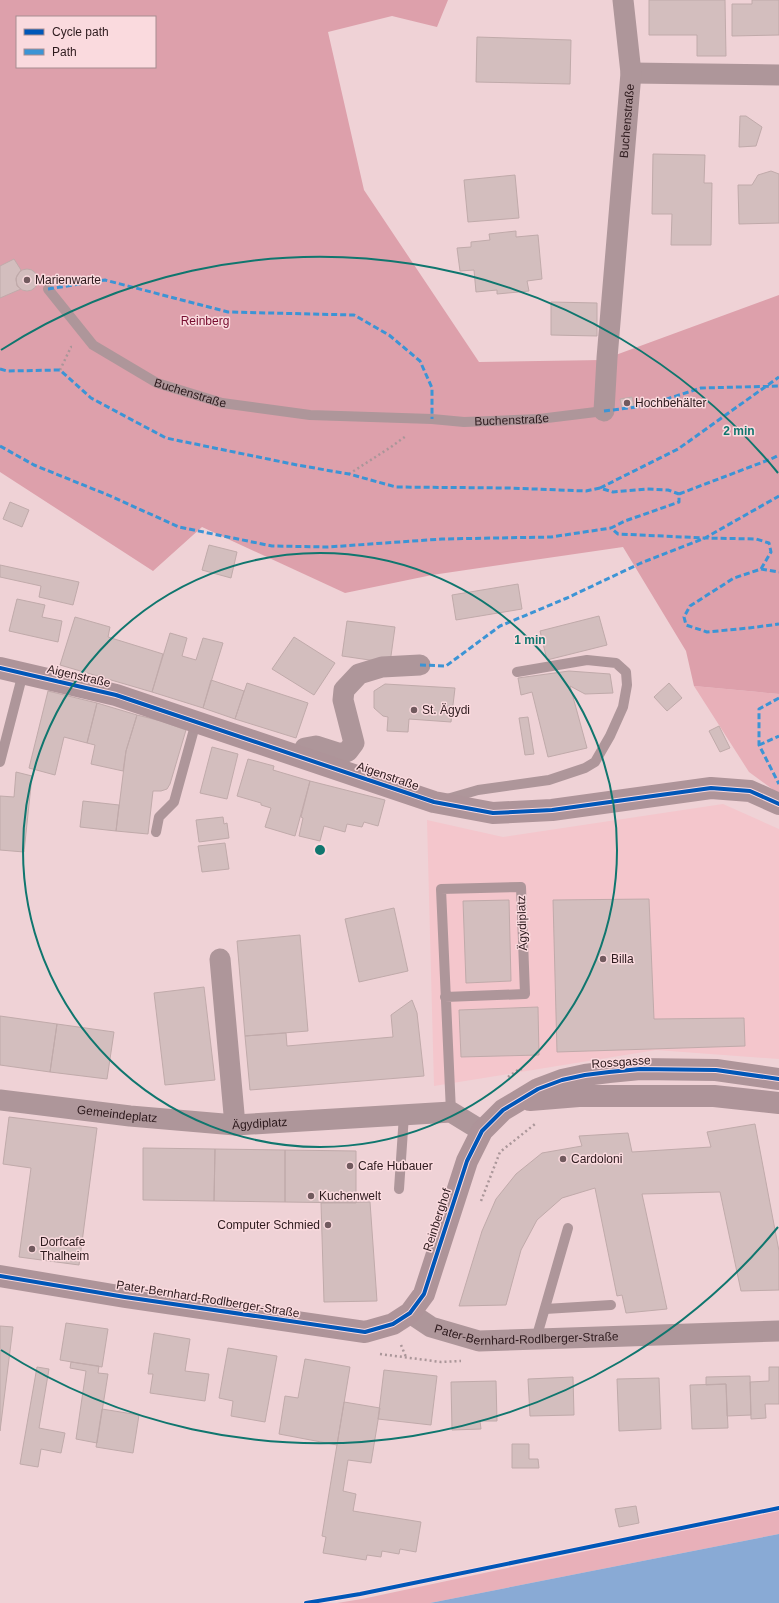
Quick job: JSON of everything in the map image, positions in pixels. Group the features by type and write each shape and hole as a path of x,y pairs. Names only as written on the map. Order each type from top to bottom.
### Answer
{"main road":[{"name":"Aigenstraße","path":"1,665 23,673 116,695 434,802 493,812 544,810 711,788 750,791 779,804"},
{"name":"Rossgasse","path":"482,1131 503,1110 538,1089 562,1080 585,1075 632,1070 673,1069 716,1070 779,1079"},
{"name":"Rossgasse","path":"521,1100 580,1096 714,1096 779,1103"},
{"name":"Reinberghof","path":"410,1313 424,1294 467,1161 482,1131"},
{"name":"Pater-Bernhard-Rodlberger-Straße","path":"0,1276 125,1297 365,1332 393,1324 410,1313"}],"street":[{"name":"Buchenstraße","path":"604,411 631,73 623,0"},
{"path":"631,73 779,75"},
{"path":"301,757 305,748 316,746 341,754 348,750 354,743 343,700 344,690 359,674 382,667 420,665"},
{"name":"Ägydiplatz","path":"220,959 235,1125 451,1112"},
{"name":"Gemeindeplatz","path":"0,1100 130,1116 235,1125"},
{"path":"451,1112 482,1131"},
{"name":"Pater-Bernhard-Rodlberger-Straße","path":"410,1313 430,1327 479,1341 779,1331"}],"lane":[{"name":"Buchenstraße","path":"48,289 93,345 157,383 222,403 310,415 432,419 464,422 539,419 604,411"},
{"path":"434,802 478,790 549,780 585,768 594,762 610,736 622,707 627,685 626,672 616,663 587,660 517,672"},
{"path":"0,762 23,673"},
{"path":"156,832 159,817 174,802 196,722"},
{"name":"Ägydiplatz","path":"445,997 525,994 521,887 441,889 445,997 451,1112"},
{"path":"399,1189 404,1115"},
{"path":"536,1339 568,1228"},
{"path":"545,1309 611,1305"}],"path":[{"path":"60,370 71,347 93,345"},
{"path":"349,474 432,419"},
{"path":"480,1203 500,1152 534,1124 542,1123"},
{"path":"306,1603 360,1594 779,1508"}],"shaded area":[{"path":"694,686 779,694 779,794 749,772"},
{"path":"723,804 779,829 779,1059 656,1050 434,1086 427,820 503,837"},
{"path":"779,1510 779,1534 430,1603 337,1603 362,1599"}],"green space":[{"name":"Reinberg","path":"0,0 448,0 437,27 392,16 328,32 364,190 479,362 602,360 779,295 779,694 694,686 686,651 623,547 432,575 345,593 202,527 153,571 0,472"}],"water":[{"path":"779,1534 779,1603 430,1603"}],"building":[{"path":"649,0 725,0 726,56 697,56 697,35 649,35"},
{"path":"752,0 779,0 779,35 732,36 732,4 752,4"},
{"path":"477,37 571,40 570,84 476,82"},
{"path":"740,116 746,116 762,127 756,146 739,147"},
{"path":"653,154 705,155 704,183 712,183 711,245 671,245 672,214 652,214"},
{"path":"771,171 779,174 779,223 739,224 738,185 752,185 758,175"},
{"path":"515,175 519,218 468,222 464,180"},
{"path":"516,231 516,237 538,235 542,279 527,281 529,291 497,294 497,290 476,292 474,270 460,271 457,248 471,247 471,242 490,240 489,234"},
{"name":"Marienwarte","path":"14,259 21,270 16,278 17,286 21,289 0,298 0,266"},
{"name":"Marienwarte","path":"27,269 35,272 38,280 35,288 27,291 19,288 16,280 19,272"},
{"path":"551,302 597,303 597,336 551,335"},
{"name":"Hochbehälter","path":"632,397 634,406 622,409 620,399"},
{"path":"10,502 29,510 22,527 3,519"},
{"path":"209,545 237,552 231,578 202,570"},
{"path":"0,565 79,582 73,605 39,597 41,586 0,577"},
{"path":"518,584 522,609 456,620 452,595"},
{"path":"17,599 45,605 42,617 62,621 58,642 9,631"},
{"path":"599,616 607,645 547,660 540,631"},
{"path":"75,617 110,627 108,637 163,654 152,692 60,665"},
{"path":"347,621 395,627 390,663 342,656"},
{"path":"170,633 187,638 182,656 196,660 203,638 223,643 203,708 152,692"},
{"path":"294,637 335,663 314,695 272,669"},
{"path":"569,671 610,674 613,693 585,694 570,686 587,748 548,757 532,692 521,695 518,678"},
{"path":"211,680 244,691 235,719 203,708"},
{"path":"247,683 308,703 296,738 235,719"},
{"path":"669,683 682,698 667,711 654,697"},
{"name":"St. Ägydi","path":"385,684 455,688 451,722 409,719 408,732 387,731 388,717 383,716 374,708 374,691"},
{"path":"48,691 97,703 87,743 64,737 55,775 29,768"},
{"path":"97,703 137,715 126,751 123,771 91,764 95,745 87,743"},
{"path":"137,715 161,721 186,730 170,784 167,789 153,791 148,834 116,831 126,751"},
{"path":"528,717 534,754 525,755 519,718"},
{"path":"719,726 730,748 720,752 709,731"},
{"path":"212,747 238,754 227,799 200,793"},
{"path":"248,759 274,766 273,770 310,781 295,836 265,827 271,808 261,805 261,803 237,796"},
{"path":"16,772 32,776 24,852 0,850 0,796 14,797"},
{"path":"310,781 385,800 378,826 364,822 362,827 347,824 345,832 324,826 320,841 299,836 303,818 301,817"},
{"path":"83,801 119,805 116,831 80,827"},
{"path":"223,817 224,824 227,823 229,838 199,842 196,820"},
{"path":"225,843 229,869 202,872 198,846"},
{"name":"Billa","path":"649,899 654,1019 744,1018 745,1046 557,1052 553,900"},
{"path":"509,900 511,981 466,983 463,901"},
{"path":"394,908 408,971 359,982 345,919"},
{"path":"300,935 308,1031 245,1036 237,941"},
{"path":"204,987 215,1080 165,1085 154,993"},
{"path":"412,1000 417,1013 424,1076 250,1090 245,1036 286,1033 287,1046 393,1037 391,1015"},
{"path":"538,1007 539,1055 461,1057 459,1010"},
{"path":"0,1016 57,1024 50,1072 0,1065"},
{"path":"57,1024 114,1032 107,1079 50,1072"},
{"path":"9,1117 97,1128 79,1265 19,1257 31,1168 3,1164"},
{"path":"755,1124 779,1251 779,1290 741,1291 720,1192 642,1194 667,1309 626,1313 622,1295 617,1296 595,1188 562,1198 537,1220 521,1250 506,1305 459,1306 482,1231 496,1199 516,1174 542,1153 582,1146 579,1136 628,1133 632,1152 711,1147 707,1132"},
{"path":"143,1148 215,1149 214,1201 143,1200"},
{"path":"215,1149 285,1150 285,1202 214,1201"},
{"path":"285,1150 356,1151 356,1203 285,1202"},
{"path":"370,1202 377,1301 324,1302 321,1203"},
{"path":"66,1323 108,1329 102,1367 60,1360"},
{"path":"0,1326 13,1327 0,1431"},
{"path":"154,1333 190,1339 185,1371 209,1374 205,1401 150,1393 153,1374 148,1374"},
{"path":"228,1348 277,1356 265,1422 231,1416 233,1401 219,1398"},
{"path":"305,1359 350,1367 337,1445 279,1434 285,1396 298,1398"},
{"path":"71,1362 99,1366 98,1373 108,1374 97,1443 76,1439 86,1371 70,1368"},
{"path":"37,1367 49,1369 39,1428 65,1433 61,1453 41,1449 38,1467 20,1464"},
{"path":"769,1367 779,1367 779,1404 765,1404 766,1418 751,1419 750,1382 769,1381"},
{"path":"384,1370 437,1376 431,1425 378,1419"},
{"path":"750,1376 751,1415 727,1416 726,1384 706,1385 706,1377"},
{"path":"573,1377 574,1415 530,1416 528,1379"},
{"path":"659,1378 661,1429 619,1431 617,1379"},
{"path":"496,1381 497,1421 480,1421 481,1429 452,1430 451,1382"},
{"path":"726,1384 728,1428 692,1429 690,1385"},
{"path":"344,1402 380,1408 371,1463 348,1460 343,1491 356,1494 353,1511 421,1522 416,1552 400,1549 399,1554 382,1551 381,1557 367,1555 366,1560 323,1553 326,1537 322,1536"},
{"path":"102,1409 139,1415 133,1453 96,1447"},
{"path":"512,1444 529,1444 529,1459 538,1459 539,1468 512,1468"},
{"path":"636,1506 639,1523 619,1527 615,1509"}],"marked path":[{"path":"48,289 105,280 228,312 354,315 389,335 420,361 432,388 432,419"},
{"path":"0,369 7,371 60,370 91,398 166,438 297,465 349,474 396,487 509,488 586,491 600,488 613,492 647,489 668,490 679,494 679,502 625,521 611,528 618,534 756,539 769,543 771,552 761,569 734,578 690,606 684,617 686,625 707,632 779,624"},
{"path":"600,488 678,449 779,377"},
{"path":"604,411 645,406 701,388 779,386"},
{"path":"0,446 34,465 108,495 179,527 272,546 328,547 442,539 551,537 611,528"},
{"path":"679,494 779,455"},
{"path":"420,665 446,666 500,626 567,598 641,563 705,538 779,496"},
{"path":"761,569 779,572"},
{"path":"779,698 759,709 759,745 779,784"},
{"path":"759,745 779,736"}],"cycle path":[{"path":"0,668 116,695 434,802 493,813 552,810 711,788 750,791 779,804"},
{"path":"0,1276 125,1297 365,1332 393,1324 410,1313 424,1294 467,1161 482,1131 503,1110 538,1089 562,1080 609,1072 640,1069 716,1070 779,1079"},
{"path":"306,1603 360,1594 779,1508"}],"place":[{"name":"Marienwarte","path":"27,280"},
{"name":"Hochbehälter","path":"627,403"},
{"name":"St. Ägydi","path":"414,710"},
{"name":"Billa","path":"603,959"},
{"name":"Cardoloni","path":"563,1159"},
{"name":"Cafe Hubauer","path":"350,1166"},
{"name":"Kuchenwelt","path":"311,1196"},
{"name":"Computer Schmied","path":"328,1225"},
{"name":"Dorfcafe Thalheim","path":"32,1249"}]}
